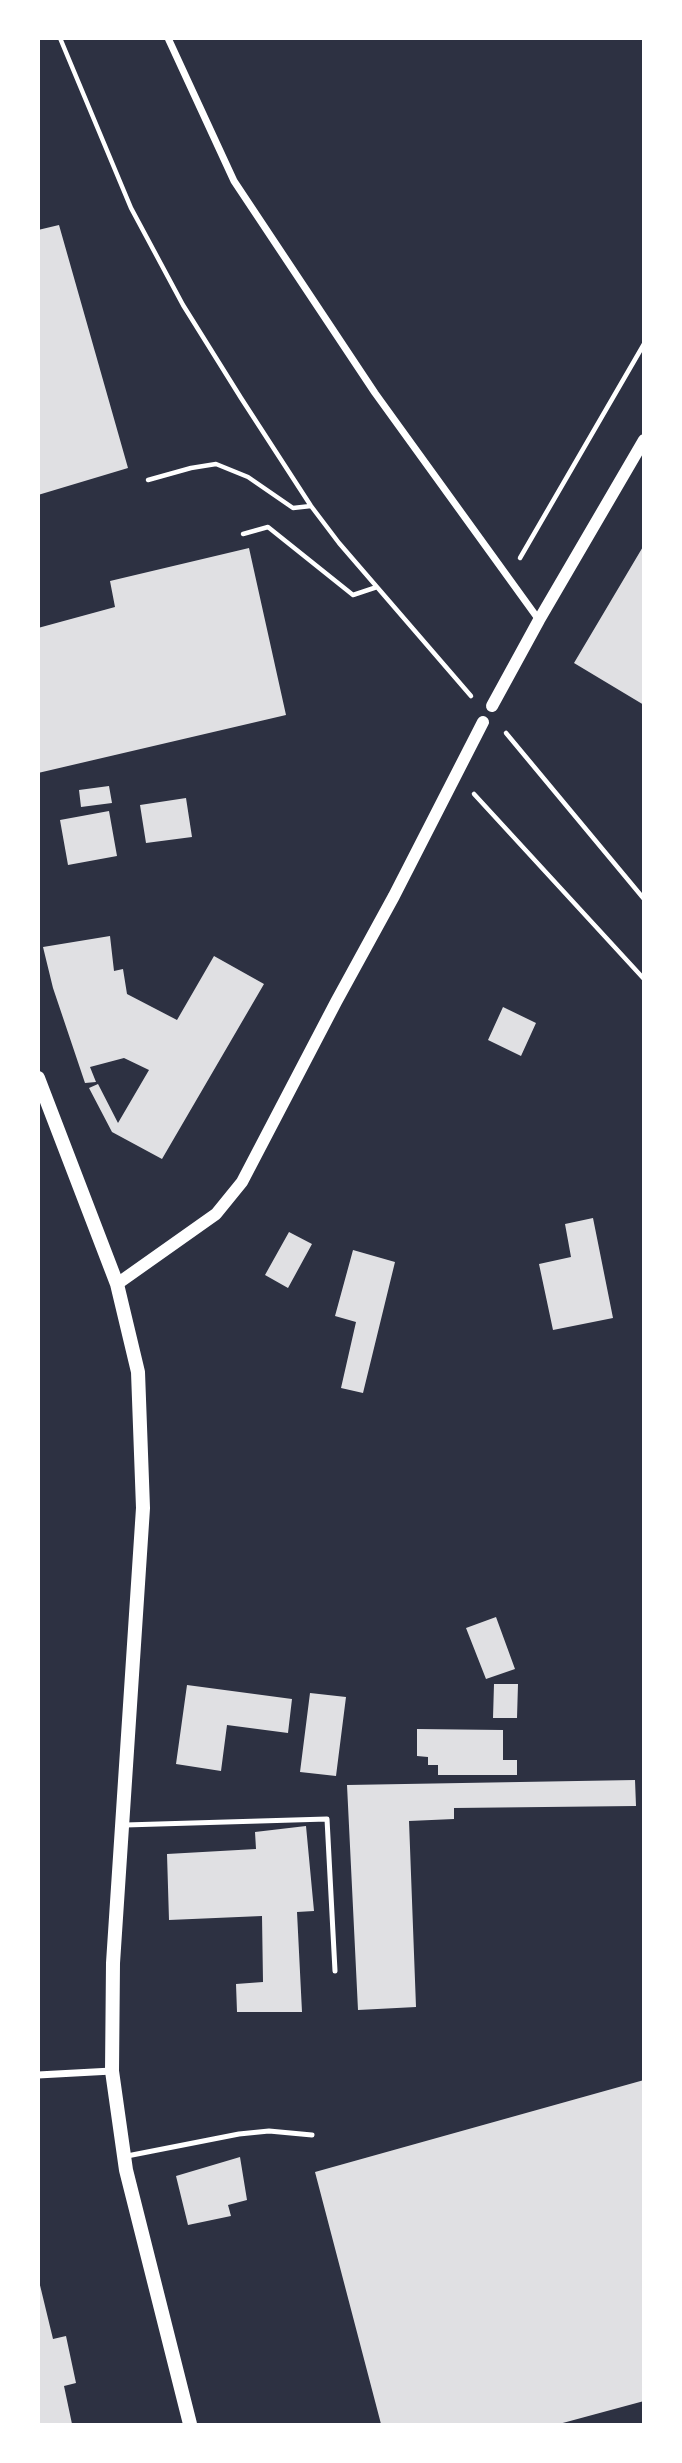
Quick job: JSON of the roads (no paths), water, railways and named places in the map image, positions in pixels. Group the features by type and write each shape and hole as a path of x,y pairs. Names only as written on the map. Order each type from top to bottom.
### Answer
{"main road":[{"path":"38,1078 117,1284 138,1372 143,1508 113,1963 112,2071 124,2157 190,2424"}],"street":[{"path":"168,38 234,181 375,393 539,620"},
{"path":"492,706 643,440"},
{"path":"117,1284 216,1214 242,1182 483,722"},
{"path":"38,2075 112,2071"}],"lane":[{"path":"122,1825 327,1819 335,1971"},
{"path":"124,2157 249,2133 269,2131 312,2135"}]}
